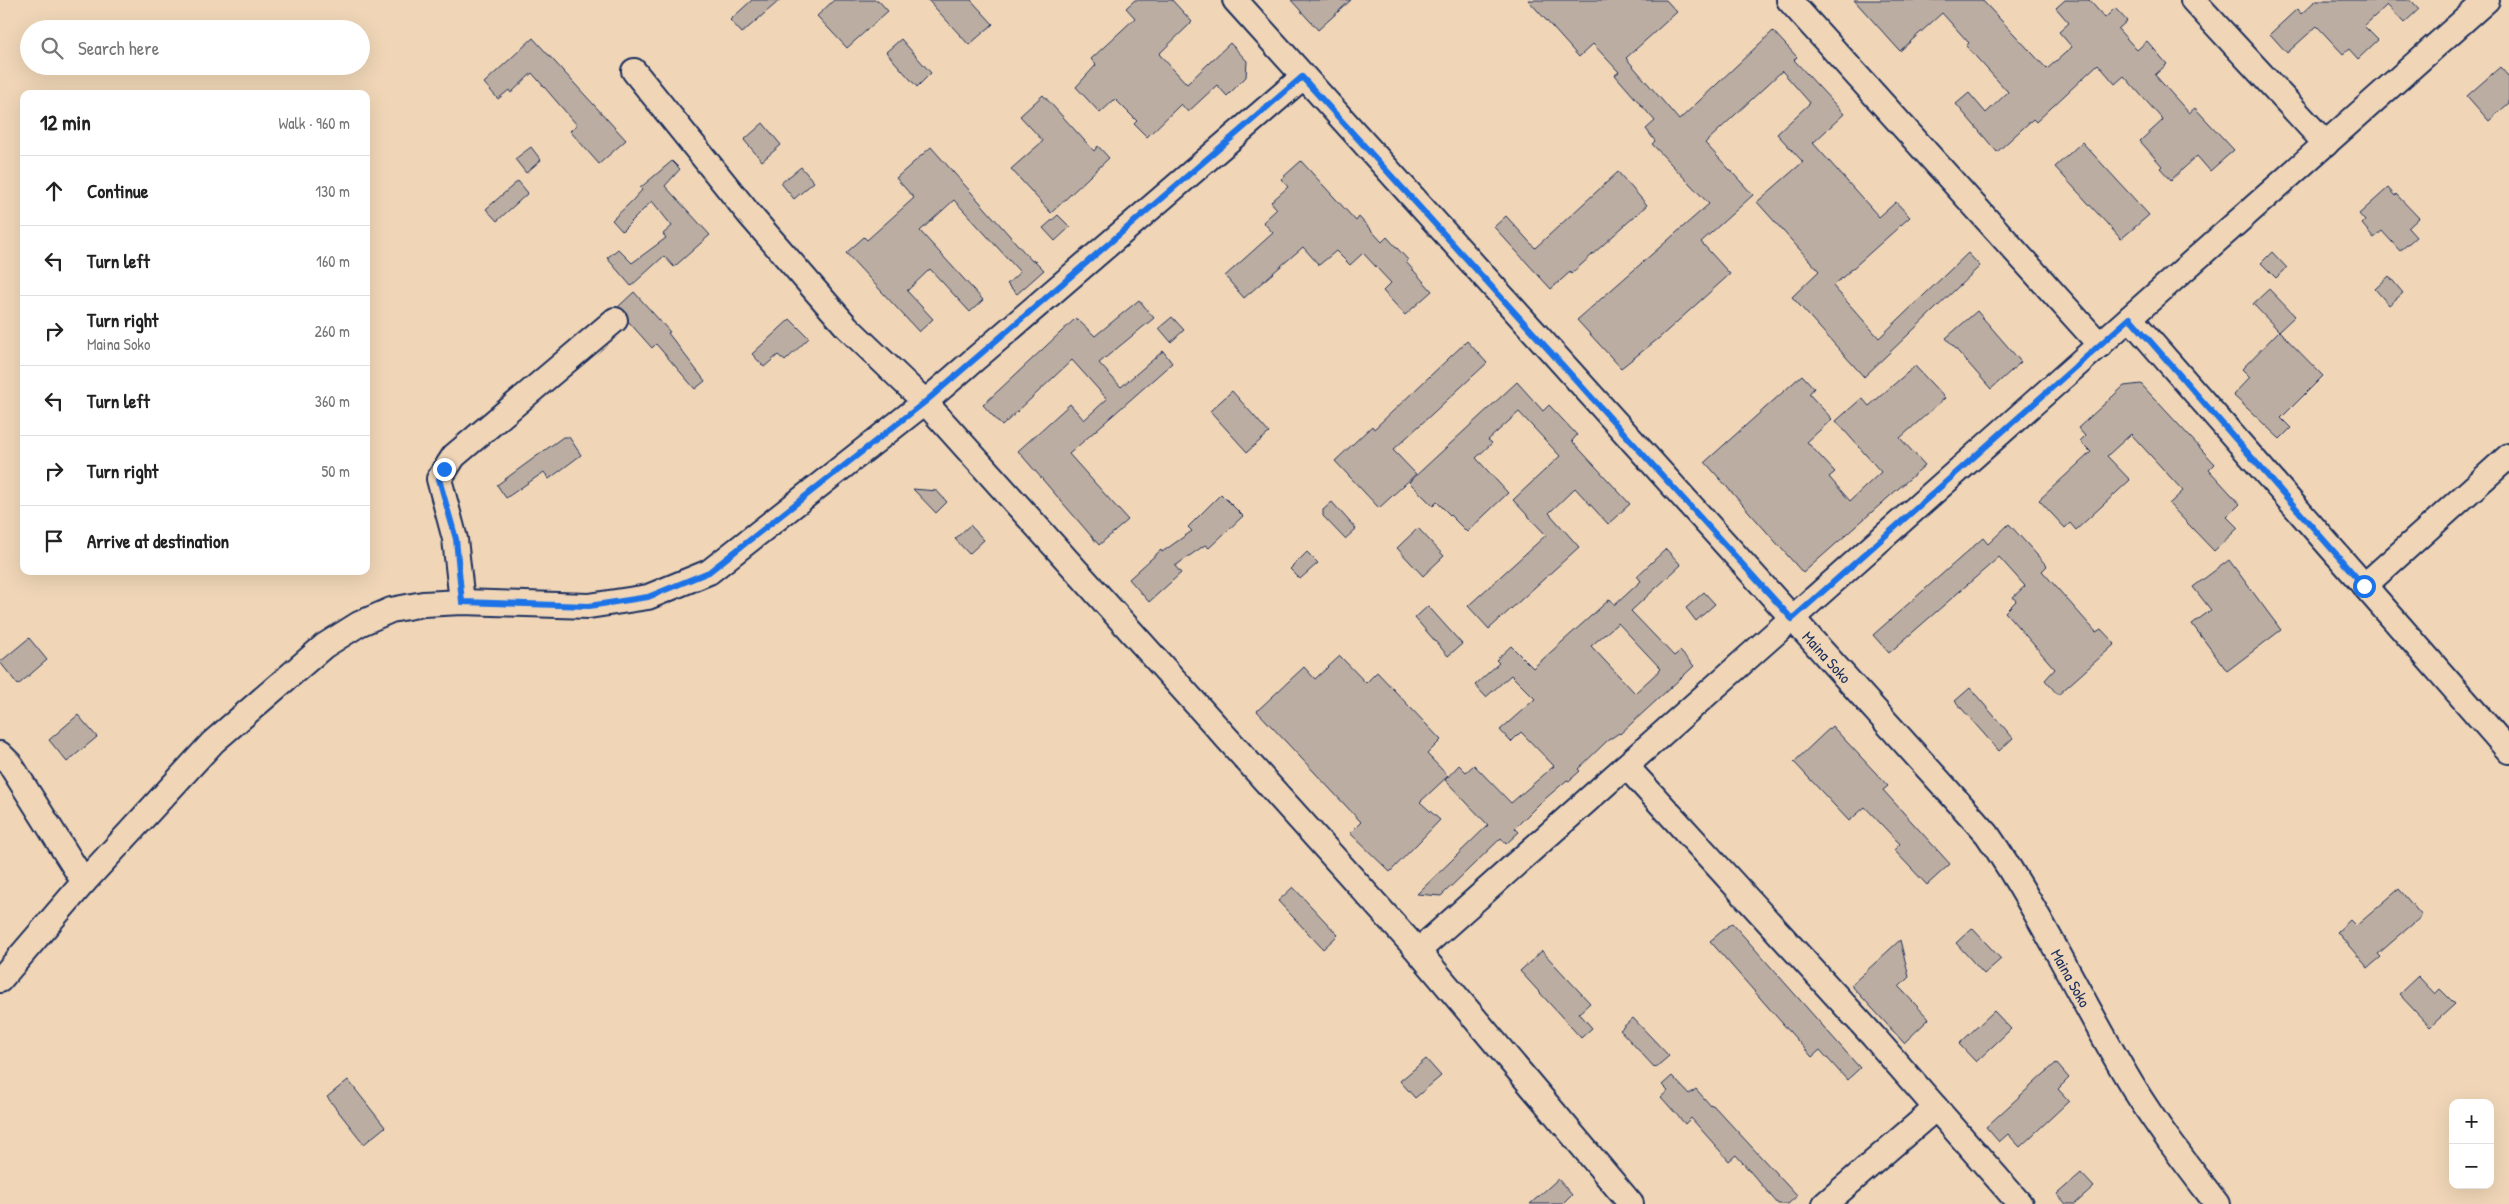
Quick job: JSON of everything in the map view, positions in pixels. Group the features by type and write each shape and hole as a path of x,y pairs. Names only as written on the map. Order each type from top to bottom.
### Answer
{"street":[{"name":"Maina Soko","path":"1235,0 1302,77 1987,834 2011,869 2132,1087 2165,1135 2217,1204"},
{"path":"1789,0 2100,345"},
{"path":"2193,0 2326,144"},
{"path":"1418,951 2487,0"},
{"path":"634,71 749,214 847,327 925,402 1418,951 1631,1204"},
{"path":"0,980 84,882 212,742 324,646 358,624 391,610 423,604 462,602 589,606 648,597 709,572 925,402 1302,77"},
{"path":"2130,318 2509,751"},
{"path":"462,602 456,539 439,479 444,469 454,456 615,320"},
{"path":"2364,586 2509,456"},
{"path":"0,754 10,764 84,882"},
{"path":"1626,766 1866,1029 2020,1204"},
{"path":"1825,1204 1936,1108"}],"building":[{"path":"752,0 780,0 742,33 730,20"},
{"path":"834,0 878,0 888,11 847,48 817,16"},
{"path":"928,0 971,0 993,24 969,45"},
{"path":"1135,0 1172,0 1192,22 1159,54 1187,84 1230,43 1247,61 1246,77 1227,96 1217,85 1188,112 1181,104 1147,137 1134,124 1137,121 1115,99 1100,113 1076,87 1096,65 1091,59 1135,18 1126,8"},
{"path":"1291,0 1351,0 1318,30"},
{"path":"1528,0 1666,0 1677,12 1626,58 1679,120 1773,31 1797,57 1794,60 1844,114 1813,143 1879,217 1896,202 1910,217 1833,286 1879,338 1968,253 1980,266 1864,377 1792,297 1819,271 1757,202 1803,162 1777,134 1810,103 1782,71 1705,143 1753,195 1701,242 1730,274 1658,339 1621,368 1577,320 1709,204 1652,144 1655,141 1646,129 1655,121 1615,75 1619,72 1593,44 1579,57"},
{"path":"1854,0 1982,0 2047,69 2072,47 2059,32 2069,23 2056,8 2065,0 2089,0 2105,18 2115,8 2127,21 2118,29 2137,50 2147,41 2167,64 2155,75 2189,113 2195,108 2234,150 2210,171 2197,156 2171,180 2160,168 2162,166 2140,141 2163,120 2124,76 2115,84 2098,64 2036,122 2033,119 1997,152 1956,104 1969,93 1986,113 2008,92 1966,46 1969,43 1942,13 1900,51"},
{"path":"2316,0 2411,0 2419,9 2404,23 2387,5 2364,26 2378,40 2358,59 2349,49 2343,54 2317,26 2287,53 2270,34 2297,9 2301,14"},
{"path":"533,38 626,140 599,164 570,131 577,125 532,73 511,93 509,90 498,99 484,83"},
{"path":"901,39 931,73 917,87 886,52"},
{"path":"2500,67 2509,77 2509,103 2489,121 2467,96"},
{"path":"1043,95 1094,151 1098,146 1109,158 1051,213 1011,169 1043,141 1020,116"},
{"path":"763,123 781,145 762,161 744,140"},
{"path":"2082,142 2149,215 2121,239 2055,167"},
{"path":"531,147 541,160 526,173 515,159"},
{"path":"931,147 1032,261 1034,260 1044,270 1017,294 1007,284 1020,272 954,200 920,231 983,300 970,312 930,269 907,291 933,319 919,332 846,253 864,237 867,240 914,198 896,178"},
{"path":"672,161 680,169 665,186 710,235 674,267 664,256 631,286 607,258 618,249 632,263 666,238 663,234 672,226 652,201 622,231 612,220 642,190 640,188"},
{"path":"1301,161 1356,221 1359,217 1382,242 1387,237 1432,291 1405,315 1383,291 1391,283 1363,253 1350,265 1336,251 1319,265 1303,247 1244,298 1225,276 1273,233 1263,222 1277,209 1271,202 1288,187 1281,179"},
{"path":"801,167 814,182 794,199 781,183"},
{"path":"1618,172 1647,205 1571,274 1570,272 1551,289 1494,227 1506,216 1535,248"},
{"path":"518,181 528,193 497,221 486,209"},
{"path":"2388,188 2419,218 2408,228 2416,237 2400,251 2382,231 2374,238 2362,224 2365,221 2359,214"},
{"path":"1058,215 1070,227 1055,241 1043,228"},
{"path":"2272,252 2287,268 2276,278 2261,263"},
{"path":"2389,276 2403,293 2389,305 2375,289"},
{"path":"2269,289 2295,316 2279,331 2253,304"},
{"path":"634,292 670,332 668,333 705,381 695,389 656,344 652,348 628,321 626,312 618,307"},
{"path":"1139,300 1154,318 1099,363 1121,387 1163,351 1172,363 1069,454 1128,520 1099,545 1018,451 1070,404 1084,420 1107,399 1072,360 1002,426 983,405 1076,318 1095,336"},
{"path":"1977,311 2021,362 1991,389 1946,338"},
{"path":"1172,317 1184,330 1171,342 1159,328"},
{"path":"790,319 809,338 785,361 778,355 764,367 752,354"},
{"path":"2279,331 2323,376 2281,418 2291,428 2280,439 2233,395 2250,377 2242,369"},
{"path":"1467,341 1487,363 1393,450 1416,474 1379,508 1335,461 1372,426 1374,429"},
{"path":"1915,366 1945,398 1900,438 1925,465 1803,573 1705,462 1802,375 1814,388 1809,394 1832,419 1807,442 1835,472 1829,477 1850,501 1881,472 1836,421 1862,398 1869,406"},
{"path":"1517,382 1543,411 1549,405 1577,435 1572,441 1630,504 1608,524 1575,488 1549,513 1579,547 1489,629 1468,606 1546,535 1513,500 1560,456 1519,412 1488,440 1492,443 1476,458 1508,493 1467,532 1437,502 1433,506 1409,482"},
{"path":"2141,384 2215,464 2209,470 2240,504 2227,517 2238,528 2214,551 2169,504 2183,491 2131,434 2107,456 2130,480 2076,530 2070,523 2065,528 2039,500 2091,452 2080,441 2085,436 2078,428 2124,386"},
{"path":"1232,391 1269,433 1247,452 1210,411"},
{"path":"563,437 569,437 581,455 549,479 544,472 506,498 497,485"},
{"path":"913,489 937,491 947,502 936,513"},
{"path":"1221,494 1243,516 1209,548 1205,545 1175,566 1181,573 1149,602 1129,579 1161,550 1162,552 1192,531 1188,527"},
{"path":"1332,502 1356,529 1345,539 1323,516 1323,510"},
{"path":"2009,524 2047,566 2042,571 2096,632 2101,629 2115,644 2058,695 2045,680 2055,669 2005,612 2016,601 2013,597 2025,586 1999,557 1889,653 1873,635 1983,538 1988,544"},
{"path":"970,525 984,540 969,554 955,539"},
{"path":"1418,528 1444,556 1423,576 1397,548"},
{"path":"1666,549 1681,565 1631,611 1674,656 1680,651 1694,666 1620,734 1607,741 1578,769 1580,771 1569,781 1567,780 1539,804 1515,828 1519,832 1506,844 1501,838 1441,896 1417,894 1488,825 1445,780 1459,765 1466,772 1474,765 1511,803 1554,766 1521,732 1511,742 1500,730 1535,699 1511,675 1486,697 1475,685 1499,663 1496,660 1511,646 1533,668 1610,599 1615,605 1641,581 1637,576","holes":["1618,623 1661,669 1635,693 1591,646"]},
{"path":"1307,552 1318,563 1300,579 1290,569"},
{"path":"2229,560 2281,630 2227,671 2192,624 2211,610 2193,587"},
{"path":"1704,592 1715,604 1696,621 1686,608"},
{"path":"1428,606 1462,644 1448,656 1415,618"},
{"path":"29,638 47,660 18,685 0,662"},
{"path":"1340,656 1366,683 1377,672 1441,740 1427,754 1448,776 1420,802 1440,820 1390,872 1350,833 1361,822 1257,711 1304,667 1315,679"},
{"path":"1970,688 2013,738 1999,751 1955,701"},
{"path":"78,715 97,737 67,762 49,740"},
{"path":"1832,726 1888,786 1883,790 1950,864 1927,885 1894,850 1900,844 1865,807 1849,821 1794,762"},
{"path":"1293,887 1338,935 1323,949 1278,901"},
{"path":"2399,889 2422,916 2378,954 2381,957 2368,968 2337,932 2350,920 2356,926"},
{"path":"1732,923 1860,1068 1847,1080 1820,1050 1812,1057 1710,941"},
{"path":"1972,928 2001,959 1984,974 1956,943"},
{"path":"1900,940 1909,977 1899,987 1929,1019 1904,1043 1851,985"},
{"path":"1542,951 1590,1003 1579,1013 1592,1028 1581,1038 1520,971"},
{"path":"2418,976 2435,994 2440,989 2455,1004 2430,1027 2399,994"},
{"path":"1994,1011 2011,1029 1976,1062 1959,1044"},
{"path":"1633,1018 1669,1056 1655,1068 1620,1030"},
{"path":"1426,1059 1441,1076 1415,1098 1400,1081"},
{"path":"2056,1063 2069,1078 2058,1089 2069,1101 2020,1147 2008,1134 1999,1142 1986,1127"},
{"path":"1672,1076 1689,1094 1696,1089 1711,1106 1713,1105 1797,1196 1788,1204 1778,1204 1736,1155 1729,1161 1691,1118 1685,1124 1661,1097 1668,1091 1662,1085"},
{"path":"348,1080 385,1127 364,1144 327,1097"},
{"path":"2081,1173 2094,1187 2075,1204 2066,1204 2057,1194"},
{"path":"1558,1179 1572,1195 1563,1204 1530,1204"}],"route":[{"path":"444,469 439,479 456,539 462,602 589,606 648,597 709,572 925,402 1302,77 1792,619 2130,318 2364,586"}]}
